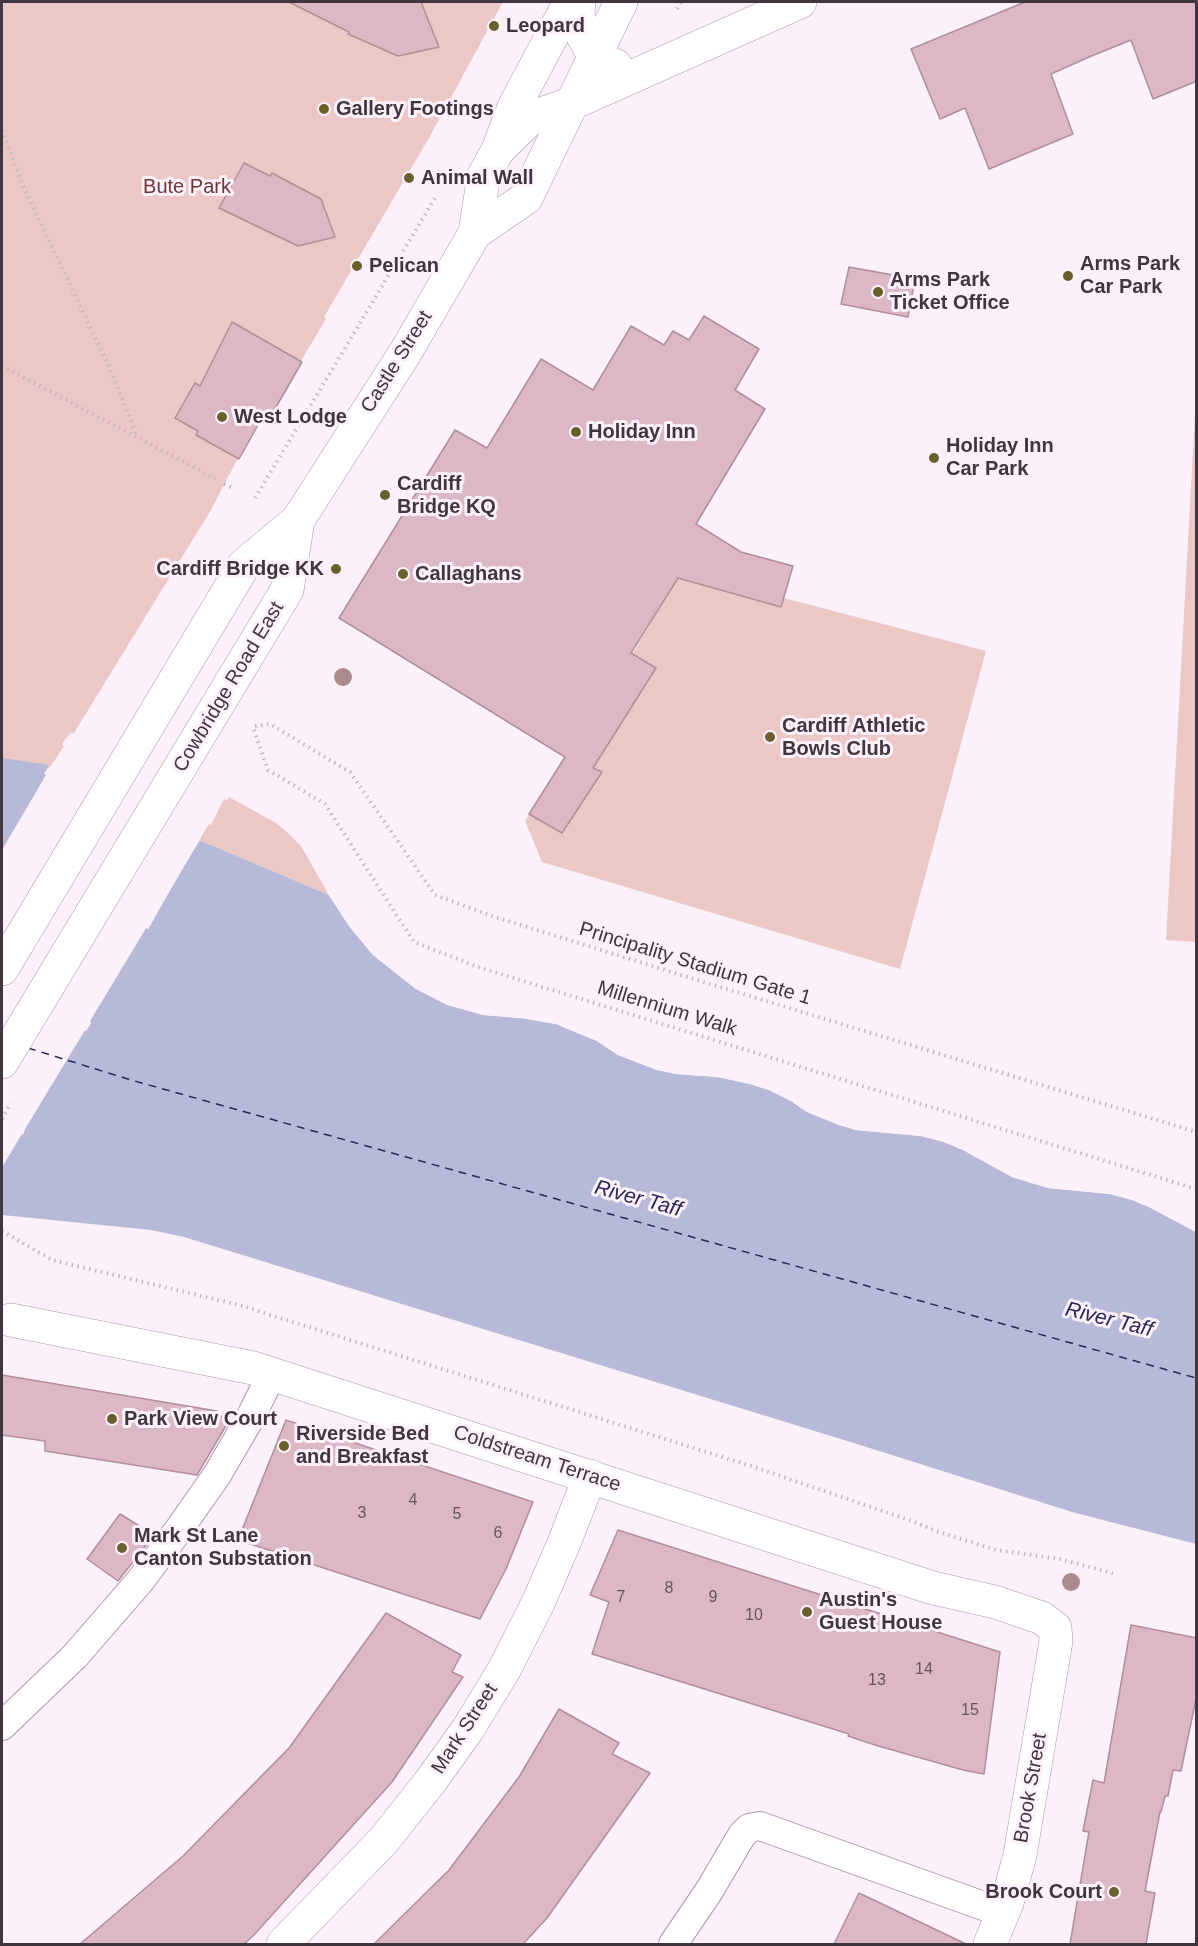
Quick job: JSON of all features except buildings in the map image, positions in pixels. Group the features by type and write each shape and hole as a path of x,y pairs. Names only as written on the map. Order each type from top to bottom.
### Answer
{"street":[{"name":"Castle Street","path":"298,520 405,353 475,233 484,176 498,150 514,107 570,2"},
{"path":"579,2 578,14 583,36 595,57 619,67 644,72"},
{"name":"Castle Street","path":"475,233 526,198 621,2"},
{"path":"498,150 532,117 573,103 800,2"},
{"path":"2,969 244,565 298,520"},
{"name":"Cowbridge Road East","path":"2,1062 287,590 298,520"},
{"name":"Coldstream Terrace","path":"11,1320 234,1363 272,1374 933,1588 995,1602 1042,1618 1055,1628"},
{"name":"Mark Street","path":"283,1944 384,1840 468,1729 504,1670 538,1603 590,1476"},
{"name":"Brook Street","path":"990,1944 1007,1903 1020,1855 1056,1641 1055,1628"}],"lane":[{"path":"2,1726 75,1656 140,1581 217,1475 272,1374"},
{"path":"673,1944 742,1835 749,1828 760,1826 1003,1913"}],"path":[{"path":"2,130 23,186 108,364 137,436"},
{"path":"249,508 441,188"},
{"path":"2,366 218,480"},
{"path":"224,484 235,489"},
{"name":"Principality Stadium Gate 1","path":"253,726 270,724 350,772 435,895 492,916 681,975 1197,1132"},
{"name":"Millennium Walk","path":"253,726 268,770 325,804 414,942 478,967 1197,1189"},
{"path":"2,1232 52,1260 261,1312 751,1466 996,1550 1060,1558 1116,1574"}],"green space":[{"name":"Bute Park","path":"2,2 503,2 429,138 324,317 326,319 283,397 270,415 260,422 242,455 240,454 211,510 74,733 70,733 62,744 64,746 51,766 2,807"},
{"path":"1196,396 1196,942 1166,940"},
{"name":"Cardiff Athletic Bowls Club","path":"700,541 793,566 784,598 986,651 900,969 542,862 525,821 630,652 633,653"},
{"path":"229,797 276,823 287,832 301,846 329,895 199,840 209,824 211,825 224,799 228,800"}],"water":[{"path":"2,758 49,765 44,774 46,775 2,850"},
{"name":"River Taff","path":"199,840 329,895 349,926 373,955 416,989 447,1005 483,1015 556,1024 597,1041 618,1055 657,1070 676,1074 718,1077 750,1084 769,1090 807,1112 856,1130 921,1136 944,1142 1012,1177 1048,1188 1110,1194 1132,1200 1196,1232 1196,1544 1072,1512 184,1237 151,1230 2,1215 2,1167 91,1023 89,1022 146,928 148,929"}],"pier":[{"path":"199,837 201,838 154,919 148,929 146,928 90,1021 91,1023 2,1167 2,1161 22,1131 24,1123 85,1027 87,1020"},
{"path":"326,891 331,893 351,924 375,953 417,986 449,1002 483,1012 557,1021 598,1038 620,1052 658,1067 751,1081 793,1098 824,1116 857,1128 921,1133 944,1140 964,1148 1013,1175 1049,1185 1110,1191 1133,1197 1167,1212 1196,1229 1196,1232 1132,1200 1110,1194 1048,1188 1012,1177 944,1142 921,1136 856,1130 807,1112 769,1090 750,1084 718,1077 676,1074 657,1070 618,1055 597,1041 556,1024 483,1015 447,1004 416,989 373,955 349,926"}],"ferry route":[{"path":"28,1048 131,1080 1196,1378"}],"place":[{"name":"Leopard","path":"494,26"},
{"name":"Gallery Footings","path":"324,109"},
{"name":"Animal Wall","path":"409,178"},
{"name":"Pelican","path":"357,266"},
{"name":"Arms Park Car Park","path":"1068,276"},
{"name":"Arms Park Ticket Office","path":"878,292"},
{"name":"West Lodge","path":"222,417"},
{"name":"Holiday Inn","path":"576,432"},
{"name":"Holiday Inn Car Park","path":"934,458"},
{"name":"Cardiff Bridge KQ","path":"385,495"},
{"name":"Cardiff Bridge KK","path":"336,569"},
{"name":"Callaghans","path":"403,574"},
{"name":"Cardiff Athletic Bowls Club","path":"770,737"},
{"name":"Park View Court","path":"112,1419"},
{"name":"Riverside Bed and Breakfast","path":"284,1446"},
{"name":"Mark St Lane Canton Substation","path":"122,1548"},
{"name":"Austin's Guest House","path":"807,1612"},
{"name":"Brook Court","path":"1114,1892"}]}
